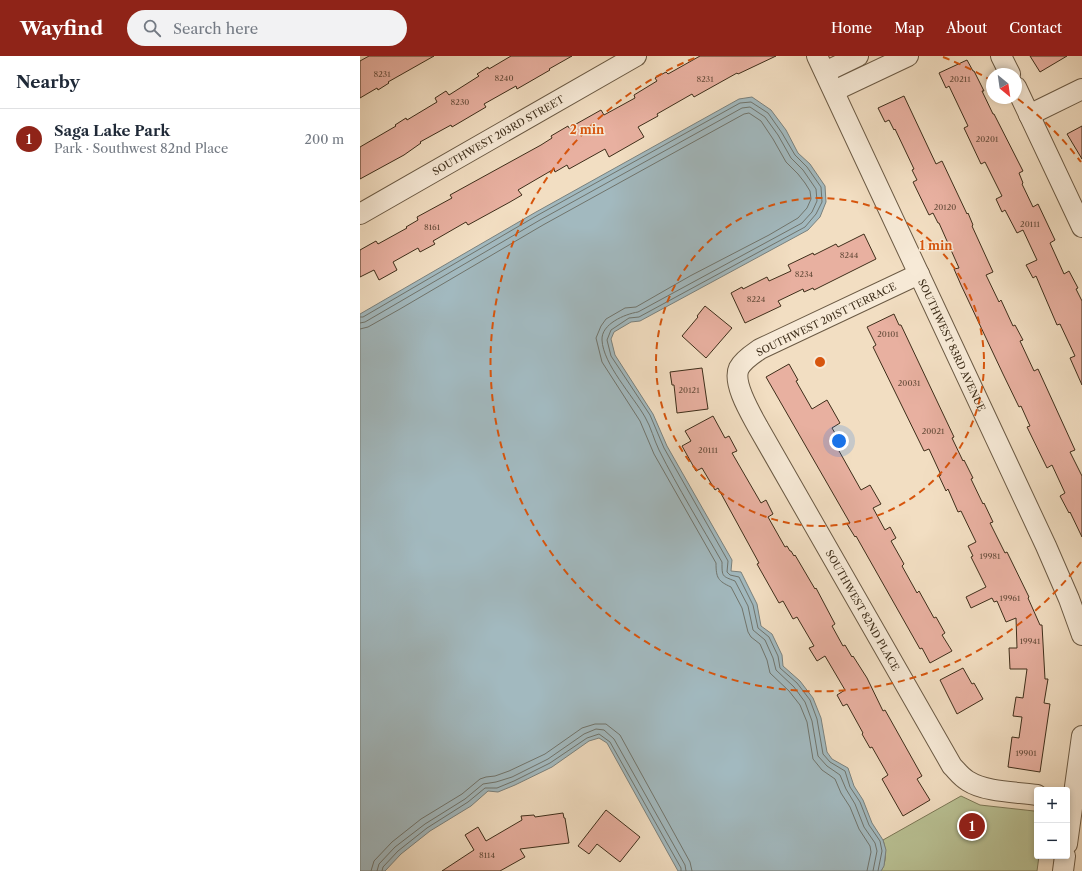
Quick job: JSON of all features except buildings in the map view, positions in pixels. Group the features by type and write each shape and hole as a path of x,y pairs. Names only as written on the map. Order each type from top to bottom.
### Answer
{"street":[{"name":"SOUTHWEST 203RD STREET","path":"360,214 611,62 636,56"},
{"path":"821,64 858,56"},
{"path":"834,91 908,56"},
{"path":"1002,56 1007,68"},
{"name":"SOUTHWEST 83RD AVENUE","path":"821,64 1046,546 1076,596 1082,635"},
{"path":"1029,115 1082,89"},
{"path":"1022,100 1082,227"},
{"name":"SOUTHWEST 201ST TERRACE","path":"738,370 748,358 760,349 919,274"},
{"name":"SOUTHWEST 82ND PLACE","path":"738,370 738,381 741,393 758,427 952,766 962,776 975,784 988,788 1034,795"},
{"path":"1070,799 1082,736"},
{"path":"1063,871 1065,859"}],"green space":[{"path":"961,796 980,805 1034,811 1034,859 1039,859 1037,871 881,871 885,856 883,840"}],"water":[{"path":"752,97 771,110 786,130 798,153 810,164 825,186 826,202 820,217 808,230 640,321 631,322 614,332 611,339 615,355 653,414 667,446 732,560 731,571 741,572 757,604 761,626 772,634 782,655 783,666 800,681 813,698 821,718 827,752 832,759 848,768 854,786 863,800 872,823 883,840 886,850 884,866 881,871 678,871 607,743 599,738 589,741 552,767 515,785 498,792 488,791 471,806 430,831 401,854 385,871 360,871 360,314 536,212 739,99"}],"place":[{"name":"Saga Lake Park","path":"972,826"}]}
